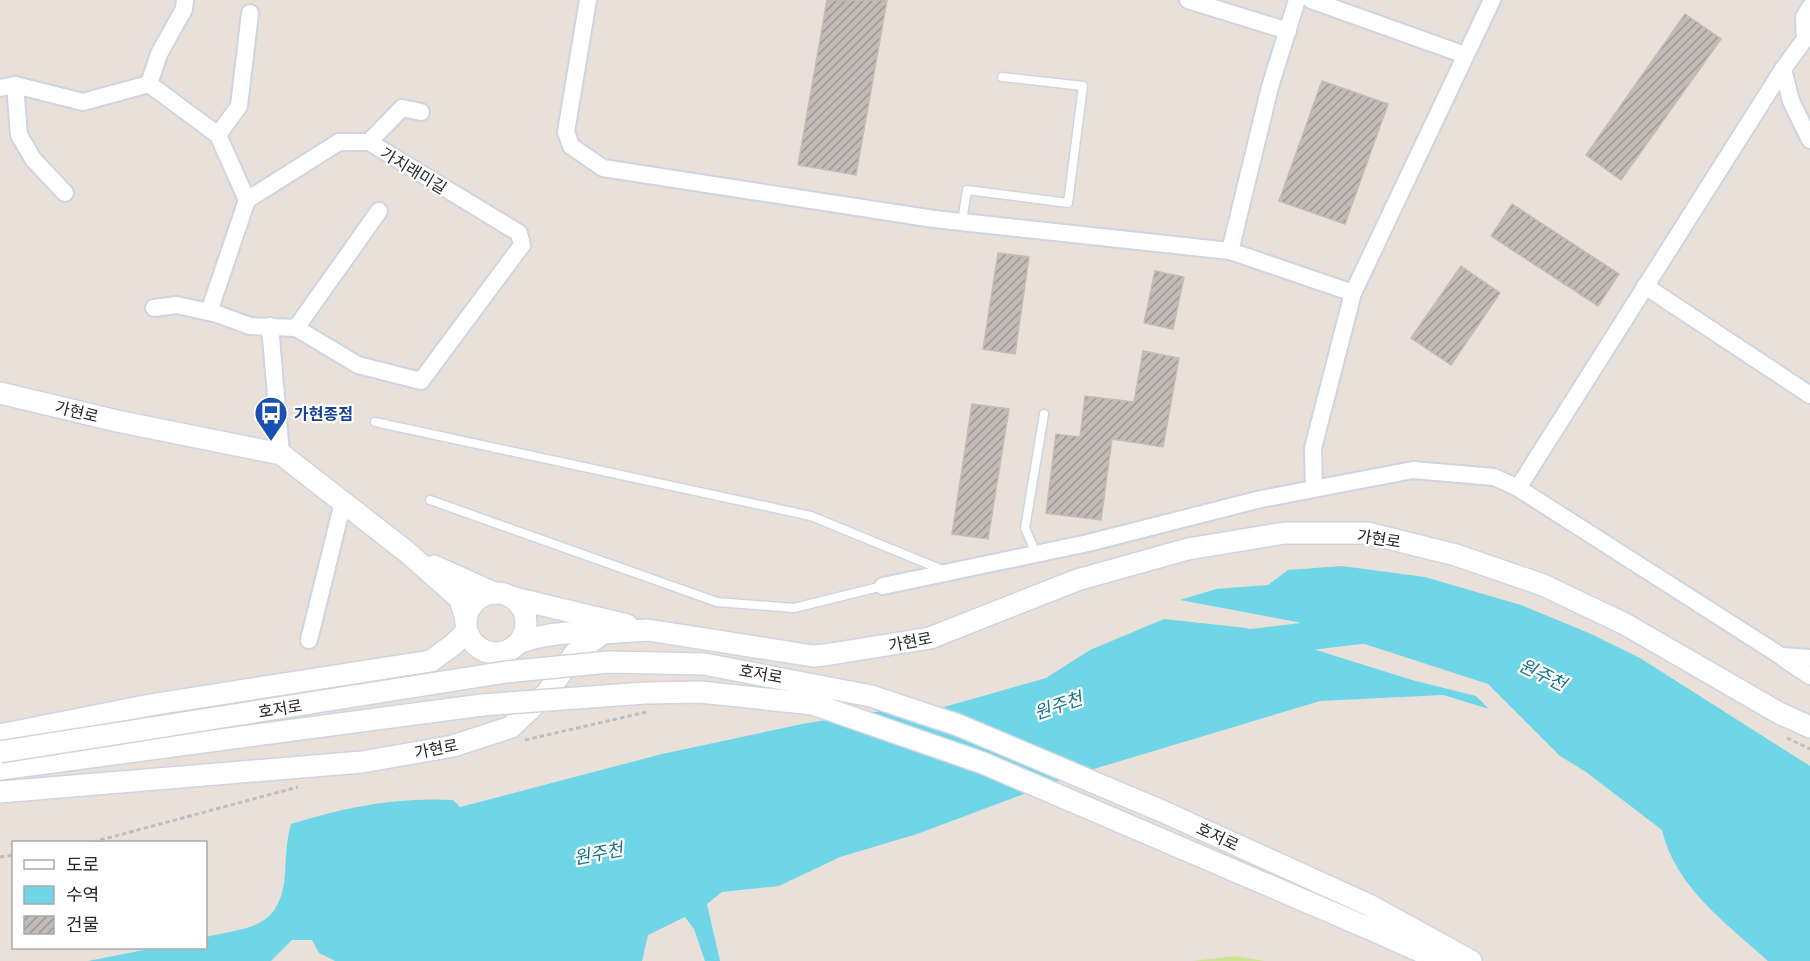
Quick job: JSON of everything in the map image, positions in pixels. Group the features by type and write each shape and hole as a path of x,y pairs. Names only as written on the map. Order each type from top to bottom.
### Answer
{"street":[{"path":"149,84 159,54 184,9 185,0"},
{"path":"588,0 566,132 571,146 603,168 962,222 1230,251 1353,293"},
{"path":"1188,0 1288,31"},
{"path":"1230,251 1270,87 1297,0"},
{"path":"1311,0 1465,55"},
{"path":"1314,488 1313,448 1353,293 1492,0"},
{"path":"1518,488 1805,39 1804,17 1810,7"},
{"path":"218,135 239,106 250,13"},
{"path":"1784,69 1791,101 1810,140"},
{"path":"65,193 33,159 19,135 8,86 83,102 149,84"},
{"path":"149,84 218,135 247,200 209,312"},
{"path":"369,142 402,108 422,112"},
{"name":"가치래미길","path":"154,308 177,305 209,312 250,326 296,328 358,364 421,381 522,245 519,233 369,142 339,142 247,200"},
{"path":"296,328 380,211"},
{"path":"1646,286 1810,395"},
{"path":"270,326 281,454"},
{"name":"가현로","path":"0,393 117,421 281,454 407,552"},
{"path":"883,586 1314,488 1413,470 1494,477 1518,488 1810,676"},
{"path":"309,640 343,502"},
{"name":"가현로","path":"0,792 362,762 453,746 511,727 547,693 574,653 603,633 648,630 813,657 825,656 930,638 1077,580 1188,549 1285,533 1367,534 1456,555 1543,585 1625,624 1779,713 1810,727"},
{"path":"407,552 466,582 504,595 648,630"},
{"path":"407,552 460,599 467,626 477,647 494,653 504,652 519,642 540,635 573,631 603,633"},
{"path":"0,735 150,705 431,661 454,644 467,626 475,602 504,595 521,605 527,625 519,642"},
{"path":"1781,656 1810,658"},
{"name":"호저로","path":"0,752 506,672 609,662 704,664 872,696 958,726 1164,812 1369,905 1471,961"},
{"name":"호저로","path":"0,769 483,705 645,693 700,692 813,704 983,763 1442,961"}],"lane":[{"path":"962,222 968,190 1068,203 1083,86 1002,77"},
{"path":"1036,553 1025,528 1044,414"},
{"path":"375,422 811,516 945,571"},
{"path":"430,500 717,602 794,608 883,586"}],"path":[{"path":"520,741 648,712"},
{"path":"1779,733 1810,749"},
{"path":"100,841 300,787"}],"green space":[{"path":"1234,956 1265,961 1193,961"}],"water":[{"path":"1342,566 1425,577 1521,605 1589,633 1640,658 1810,766 1810,961 1768,961 1720,918 1690,887 1678,869 1662,830 1586,772 1560,756 1488,684 1297,622 1180,600 1216,589 1268,585 1288,570"},
{"path":"1164,619 1246,628 1412,680 1476,696 1489,709 1443,695 1320,701 1077,774 917,834 840,857 779,886 722,892 707,904 720,961 705,961 694,929 685,917 648,935 642,961 335,961 319,953 312,940 292,940 271,961 88,961 149,949 207,949 207,937 249,927 269,916 277,906 282,893 291,824 371,804 432,799 453,800 460,807 662,754 802,724 893,709 905,718 1046,678 1090,650"}],"building":[{"path":"827,0 887,0 856,175 798,165"},
{"path":"1685,14 1721,39 1621,180 1586,155"},
{"path":"1322,81 1388,104 1345,224 1279,201"},
{"path":"1512,204 1619,274 1598,306 1491,236"},
{"path":"998,253 1029,257 1015,354 983,349"},
{"path":"1461,266 1500,293 1451,365 1411,338"},
{"path":"1155,271 1184,277 1173,329 1144,323"},
{"path":"1143,351 1179,358 1163,447 1112,439 1101,520 1046,513 1056,434 1080,437 1085,396 1134,402"},
{"path":"972,404 1009,409 988,539 952,534"}],"waterway":[{"name":"원주천","path":"1244,644 1368,629"}],"place":[{"name":"가현종점","path":"271,442"}]}
